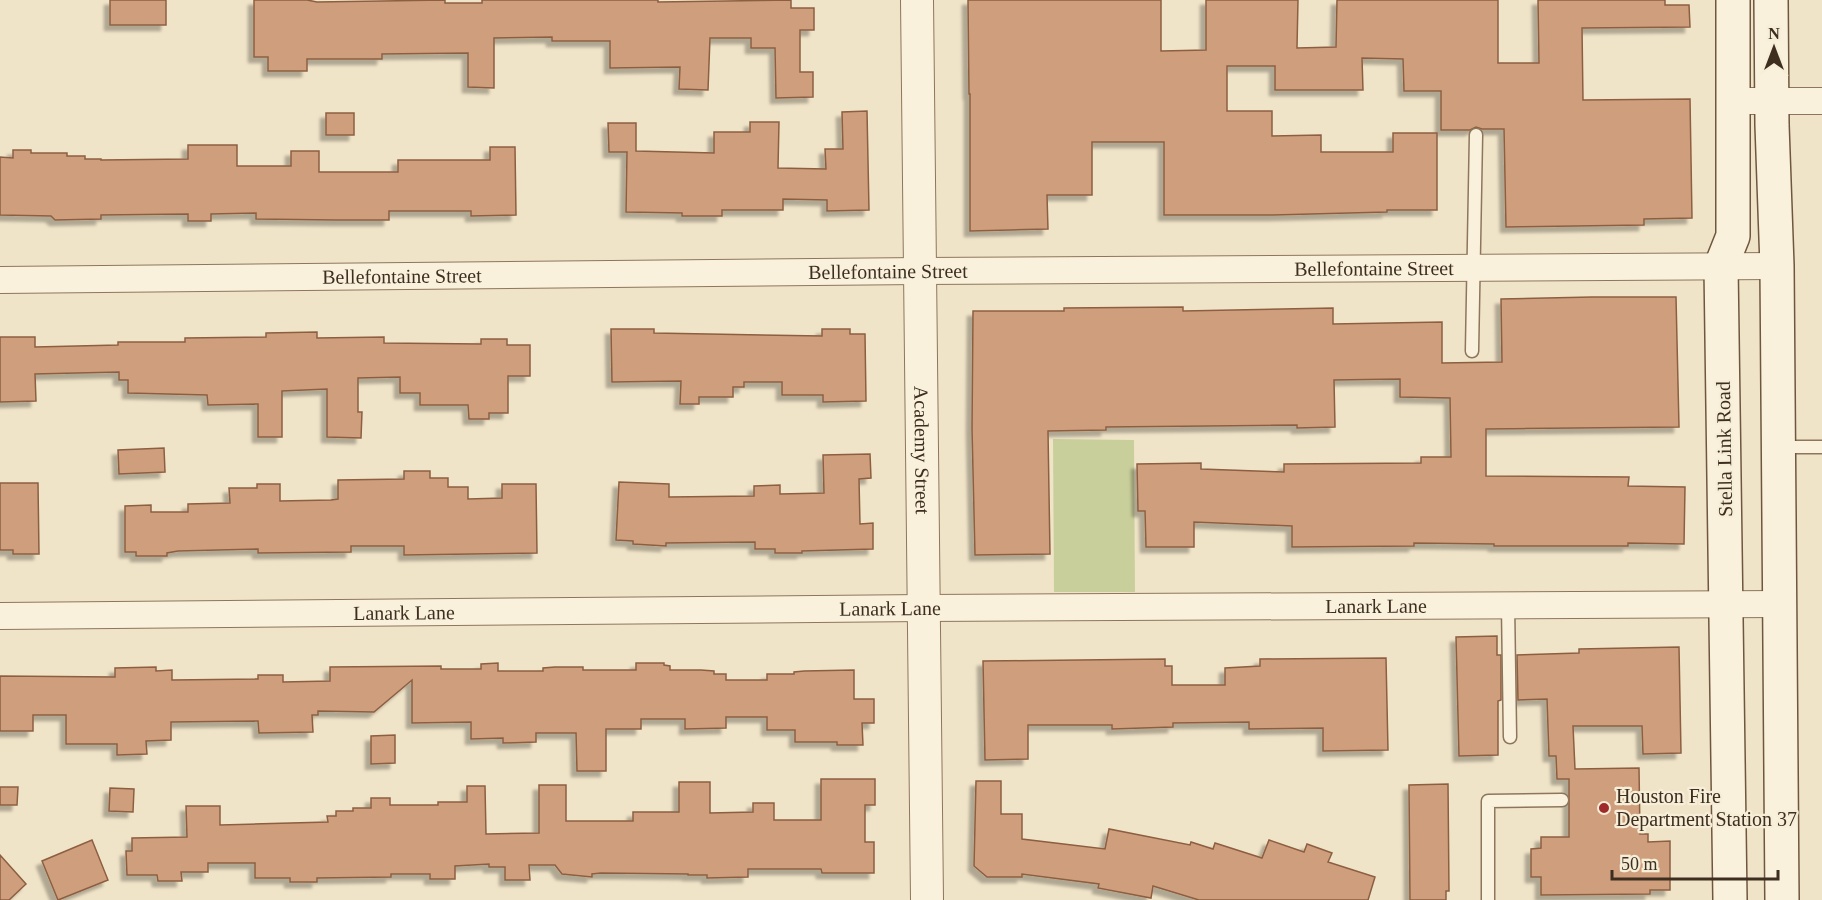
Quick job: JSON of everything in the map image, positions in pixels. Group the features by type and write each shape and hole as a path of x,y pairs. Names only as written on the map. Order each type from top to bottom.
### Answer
{"main road":[{"name":"Stella Link Road","path":"1730,900 1721,266 1733,236 1733,0"},
{"path":"1771,0 1777,266 1782,900"},
{"path":"1729,753 1781,753"},
{"path":"1730,810 1782,810"}],"street":[{"name":"Academy Street","path":"917,0 927,900"},
{"path":"1733,101 1822,101"},
{"name":"Bellefontaine Street","path":"0,280 1777,266"},
{"name":"Lanark Lane","path":"0,616 1780,603"}],"lane":[{"path":"1472,351 1476,135"},
{"path":"1778,447 1822,447"},
{"path":"1508,605 1510,737"},
{"path":"1488,900 1488,801 1562,800"}],"green space":[{"path":"1053,439 1134,440 1135,592 1054,592"}],"building":[{"path":"110,0 166,0 166,25 110,25"},
{"path":"254,0 317,2 445,0 445,3 482,3 482,0 658,0 658,2 791,0 791,8 814,8 814,30 800,30 800,72 813,72 813,97 776,98 775,48 751,48 751,38 710,38 708,90 679,89 680,67 610,68 610,41 552,41 552,37 494,38 494,88 468,87 468,53 382,54 382,59 307,59 307,71 268,71 268,57 254,57"},
{"path":"968,0 1161,0 1161,51 1206,50 1206,0 1298,0 1297,48 1336,47 1337,0 1498,0 1498,63 1539,63 1538,0 1665,0 1665,5 1689,5 1690,27 1582,28 1583,100 1690,99 1692,218 1644,219 1644,225 1506,227 1504,129 1476,127 1470,130 1441,130 1441,91 1404,91 1403,59 1362,58 1363,90 1275,90 1275,66 1227,66 1227,111 1272,111 1272,136 1321,135 1321,152 1393,152 1393,133 1437,133 1437,210 1273,215 1164,215 1164,142 1092,142 1092,195 1047,195 1048,229 970,231"},
{"path":"867,111 869,210 827,211 827,200 783,199 783,210 722,210 722,216 626,212 627,152 609,152 608,123 636,123 636,151 714,153 714,132 750,132 750,122 779,122 778,168 826,169 825,149 843,149 842,112"},
{"path":"326,113 354,113 354,135 326,135"},
{"path":"188,145 237,145 237,166 291,166 291,151 319,151 319,172 398,172 398,160 490,160 490,147 515,147 516,215 471,216 471,211 389,211 389,220 336,220 256,219 256,213 211,214 211,221 188,221 188,214 101,215 101,219 55,220 51,216 0,215 0,157 13,158 13,150 31,150 31,153 67,153 67,156 85,156 85,159 101,160 188,159"},
{"path":"1676,297 1679,427 1486,429 1486,476 1629,477 1628,486 1685,487 1684,544 1494,546 1494,544 1414,543 1414,546 1292,547 1292,526 1194,522 1194,547 1146,547 1145,511 1138,511 1137,464 1201,463 1201,469 1284,472 1284,464 1421,463 1421,457 1451,457 1450,398 1400,397 1400,379 1334,380 1335,427 1297,428 1297,425 1106,427 1106,430 1048,431 1050,554 975,555 972,429 973,311 1183,307 1183,311 1333,308 1333,324 1442,322 1442,363 1502,362 1501,299"},
{"path":"611,329 654,329 654,333 822,336 822,329 850,329 850,334 865,334 866,401 823,402 823,395 782,395 782,382 744,382 744,387 733,387 733,397 699,397 699,404 680,404 681,381 612,382"},
{"path":"317,332 317,338 384,337 384,343 481,344 481,339 507,339 507,345 530,345 530,376 508,376 508,413 489,413 489,419 469,419 468,405 420,405 420,393 400,393 400,377 358,378 358,412 362,412 361,438 327,437 327,389 282,391 282,437 258,437 258,404 208,405 207,395 128,393 128,380 119,380 119,372 35,374 36,401 0,402 0,337 35,337 35,347 118,345 118,342 185,342 185,338 266,337 266,333"},
{"path":"164,448 165,472 119,474 118,450"},
{"path":"870,454 871,478 859,479 860,524 873,523 873,549 775,553 775,549 755,549 755,542 666,543 666,546 633,544 633,541 616,540 619,482 669,484 669,497 754,496 754,486 780,485 780,494 824,493 823,455"},
{"path":"404,471 430,471 430,478 448,478 448,487 468,487 468,499 502,498 502,484 536,484 537,553 404,555 404,546 351,546 351,552 258,553 258,549 178,551 167,553 167,556 136,556 136,552 125,552 125,506 151,505 151,512 188,512 188,504 230,503 229,488 257,488 257,484 280,484 280,501 331,500 338,499 338,480 404,479"},
{"path":"0,483 38,483 39,554 13,554 13,550 0,550"},
{"path":"1497,636 1497,655 1501,655 1498,755 1459,756 1456,637"},
{"path":"1679,647 1681,753 1643,754 1642,726 1573,726 1575,769 1639,768 1640,834 1648,834 1648,842 1670,841 1670,890 1650,890 1650,894 1541,895 1541,877 1531,877 1531,849 1541,848 1541,837 1569,837 1569,779 1557,779 1556,756 1549,756 1547,699 1518,700 1517,655 1579,653 1579,649"},
{"path":"1386,658 1388,750 1323,751 1323,728 1249,729 1249,722 1173,723 1173,727 1112,729 1112,725 1028,725 1028,759 985,760 983,661 1165,659 1165,666 1172,666 1172,685 1225,685 1225,668 1260,666 1260,659"},
{"path":"498,663 498,671 543,671 543,668 555,667 583,667 583,670 636,670 636,663 664,663 670,666 670,670 701,670 714,671 714,674 726,674 726,680 767,680 767,674 854,670 854,699 874,699 874,723 862,723 863,745 837,745 837,742 795,742 795,730 767,730 767,717 726,717 726,728 685,729 685,719 641,719 641,729 606,729 606,771 577,771 576,733 536,733 536,742 503,743 503,738 471,739 471,722 412,723 412,680 374,712 318,711 318,715 312,715 313,732 259,733 258,721 171,722 171,740 146,741 147,754 117,755 117,744 66,744 66,715 33,715 33,731 0,731 0,676 115,677 115,668 156,667 156,671 172,670 172,680 258,679 258,675 283,675 283,682 330,681 330,667 441,666 441,669 481,669 481,664"},
{"path":"395,735 395,763 371,764 371,736"},
{"path":"821,779 875,779 875,805 865,805 865,842 874,842 874,873 822,873 821,869 748,869 748,877 707,878 707,875 688,874 601,873 592,874 592,877 562,874 555,865 529,865 530,880 505,880 505,867 489,867 489,864 455,866 455,879 430,879 430,874 391,874 391,877 317,878 317,882 290,882 290,878 255,878 255,863 208,863 208,872 181,872 182,881 158,881 157,875 127,875 126,851 132,851 132,838 187,837 186,806 220,806 220,825 328,822 327,816 336,816 336,811 371,808 371,798 390,798 390,805 438,805 438,802 467,802 467,786 485,786 486,834 539,833 539,785 566,785 566,821 633,821 633,812 679,812 679,782 710,782 710,813 753,812 753,803 774,803 774,820 821,820"},
{"path":"976,781 1001,781 1001,814 1022,814 1022,839 1105,849 1109,829 1190,845 1191,842 1213,849 1215,843 1262,858 1269,840 1304,852 1307,844 1332,853 1328,862 1375,877 1368,900 1199,900 1153,886 1151,898 1098,888 1099,884 1022,874 1022,877 987,877 974,866"},
{"path":"1448,784 1449,891 1446,891 1446,900 1410,900 1409,785"},
{"path":"0,787 18,787 17,805 0,805"},
{"path":"110,788 134,789 133,812 109,811"},
{"path":"92,840 108,880 58,900 42,861"},
{"path":"0,855 26,884 9,900 0,900"}],"place":[{"name":"Houston Fire Department Station 37","path":"1604,808"}]}
